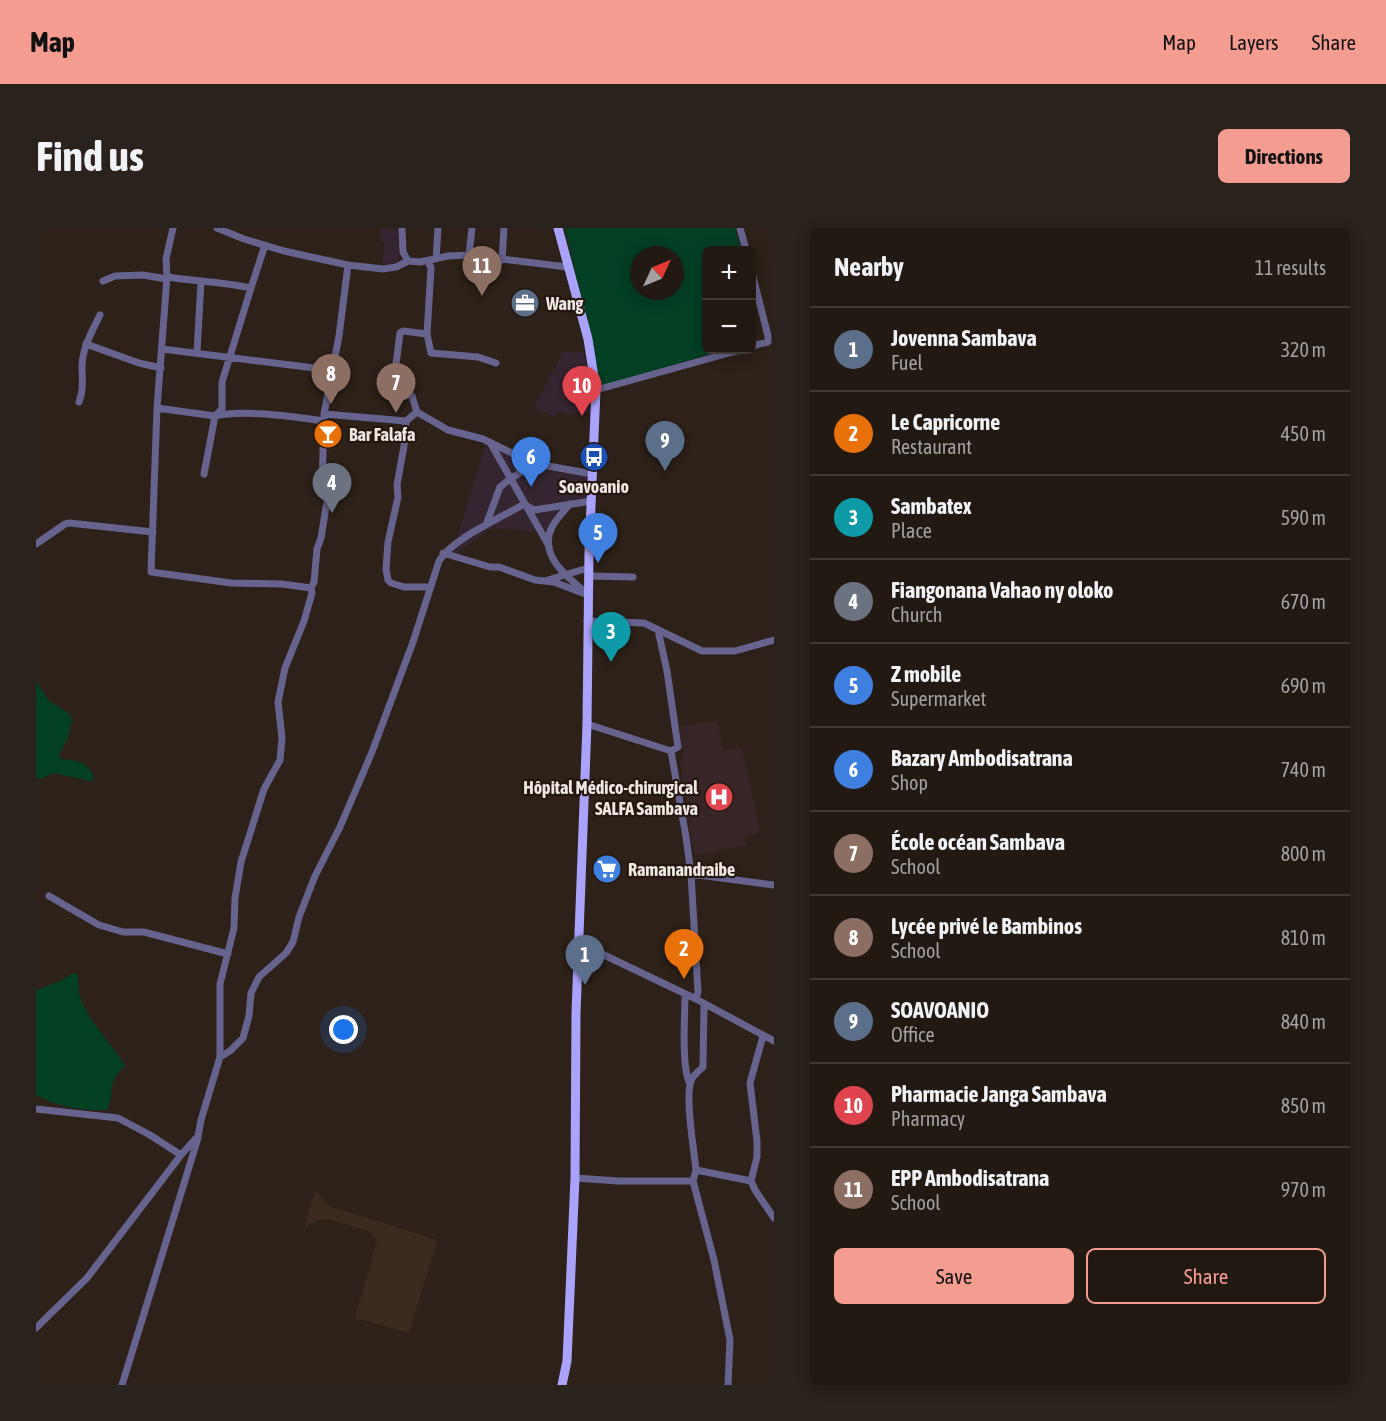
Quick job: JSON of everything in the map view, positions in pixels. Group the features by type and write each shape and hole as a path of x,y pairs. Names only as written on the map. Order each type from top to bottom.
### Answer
{"main road":[{"path":"558,228 588,339 596,390 588,572 587,724 579,943 575,1178 568,1350 562,1385"}],"street":[{"path":"173,228 166,259 167,278 157,408 151,572 231,584 282,584 311,588"},
{"path":"217,228 265,245 348,265 383,269 396,267 408,261 469,255 567,267"},
{"path":"402,228 403,252 408,261"},
{"path":"438,228 427,301 427,334 431,353 478,357 496,363"},
{"path":"469,255 472,228"},
{"path":"502,260 504,228"},
{"path":"740,228 745,246"},
{"path":"204,474 215,416 222,409 222,382 265,245"},
{"path":"122,1385 220,1057 220,984 234,928 235,898 241,862 264,789 280,759 282,738 278,702 285,668 304,621 314,582 317,549 327,501 321,490 324,418 339,336 348,265"},
{"path":"103,281 115,276 143,275 250,288"},
{"path":"197,352 201,282"},
{"path":"756,289 768,336 768,342 756,345"},
{"path":"79,402 84,389 82,364 86,344 100,315"},
{"path":"427,334 403,331 400,333 397,348 393,387 397,393 412,396 417,412 448,430 483,440 534,464 592,474"},
{"path":"86,344 160,368"},
{"path":"162,348 331,370"},
{"path":"596,390 726,354"},
{"path":"157,408 215,416 260,414 406,421 417,412"},
{"path":"406,421 397,485 398,497 388,542 386,569 388,580 391,583 404,587 430,587"},
{"path":"491,444 549,546 555,564 588,595"},
{"path":"486,525 500,487 534,464"},
{"path":"524,504 534,510 592,501"},
{"path":"220,1057 231,1051 243,1038 249,1016 250,993 259,977 286,953 293,942 299,917 315,876 340,826 372,752 443,553 524,504"},
{"path":"549,546 551,528 570,504"},
{"path":"36,544 69,523 153,532"},
{"path":"443,553 490,567 499,567 588,595"},
{"path":"546,581 565,574 588,572 633,577"},
{"path":"587,621 644,623 702,651 735,651 774,640"},
{"path":"587,724 671,751 678,747 667,671 658,630"},
{"path":"671,751 691,874 698,992 696,999"},
{"path":"691,874 774,885"},
{"path":"48,896 99,925 123,932 144,932 228,954"},
{"path":"579,943 696,999 774,1041"},
{"path":"685,994 685,1047 687,1078 690,1084"},
{"path":"704,1004 704,1066 692,1078 690,1084 696,1170 693,1181 714,1260 729,1332 728,1385"},
{"path":"763,1036 750,1083 758,1141 757,1157 751,1180 774,1218"},
{"path":"36,1109 118,1118 181,1155"},
{"path":"36,1328 87,1278 198,1136"},
{"path":"696,1170 751,1180"},
{"path":"575,1178 618,1181 693,1181"}],"shaded area":[{"path":"381,228 398,230 400,249 398,260 382,265 384,244 380,238"},
{"path":"563,352 583,352 589,371 590,413 577,412 574,415 559,411 554,417 534,407"},
{"path":"487,440 538,463 590,471 589,505 581,504 571,508 553,529 535,531 492,528 451,557"},
{"name":"Hôpital Médico-chirurgical SALFA Sambava","path":"718,721 723,750 742,747 760,833 745,836 747,845 694,855 680,761 683,754 680,726"},
{"path":"315,1190 329,1206 437,1240 409,1333 355,1318 377,1241 371,1232 328,1219 316,1220 304,1228"}],"green space":[{"path":"565,228 735,228 740,246 702,246 702,354 710,354 601,386"},
{"path":"36,681 48,700 68,713 72,720 68,738 59,755 61,759 77,761 89,768 94,778 90,781 53,773 41,779 36,778"},
{"path":"73,973 78,974 79,993 87,1013 125,1066 113,1082 107,1110 70,1107 36,1095 36,990"}],"place":[{"name":"EPP Ambodisatrana","path":"482,296"},
{"name":"Wang","path":"525,303"},
{"name":"Lycée privé le Bambinos","path":"331,404"},
{"name":"École océan Sambava","path":"396,413"},
{"name":"Pharmacie Janga Sambava","path":"582,416"},
{"name":"Bar Falafa","path":"328,434"},
{"name":"Soavoanio","path":"594,457"},
{"name":"SOAVOANIO","path":"665,471"},
{"name":"Bazary Ambodisatrana","path":"531,487"},
{"name":"Fiangonana Vahao ny oloko","path":"332,513"},
{"name":"Z mobile","path":"598,563"},
{"name":"Sambatex","path":"611,662"},
{"name":"Hôpital Médico-chirurgical SALFA Sambava","path":"719,797"},
{"name":"Ramanandraibe","path":"607,869"},
{"name":"Le Capricorne","path":"684,979"},
{"name":"Jovenna Sambava","path":"585,985"}]}
